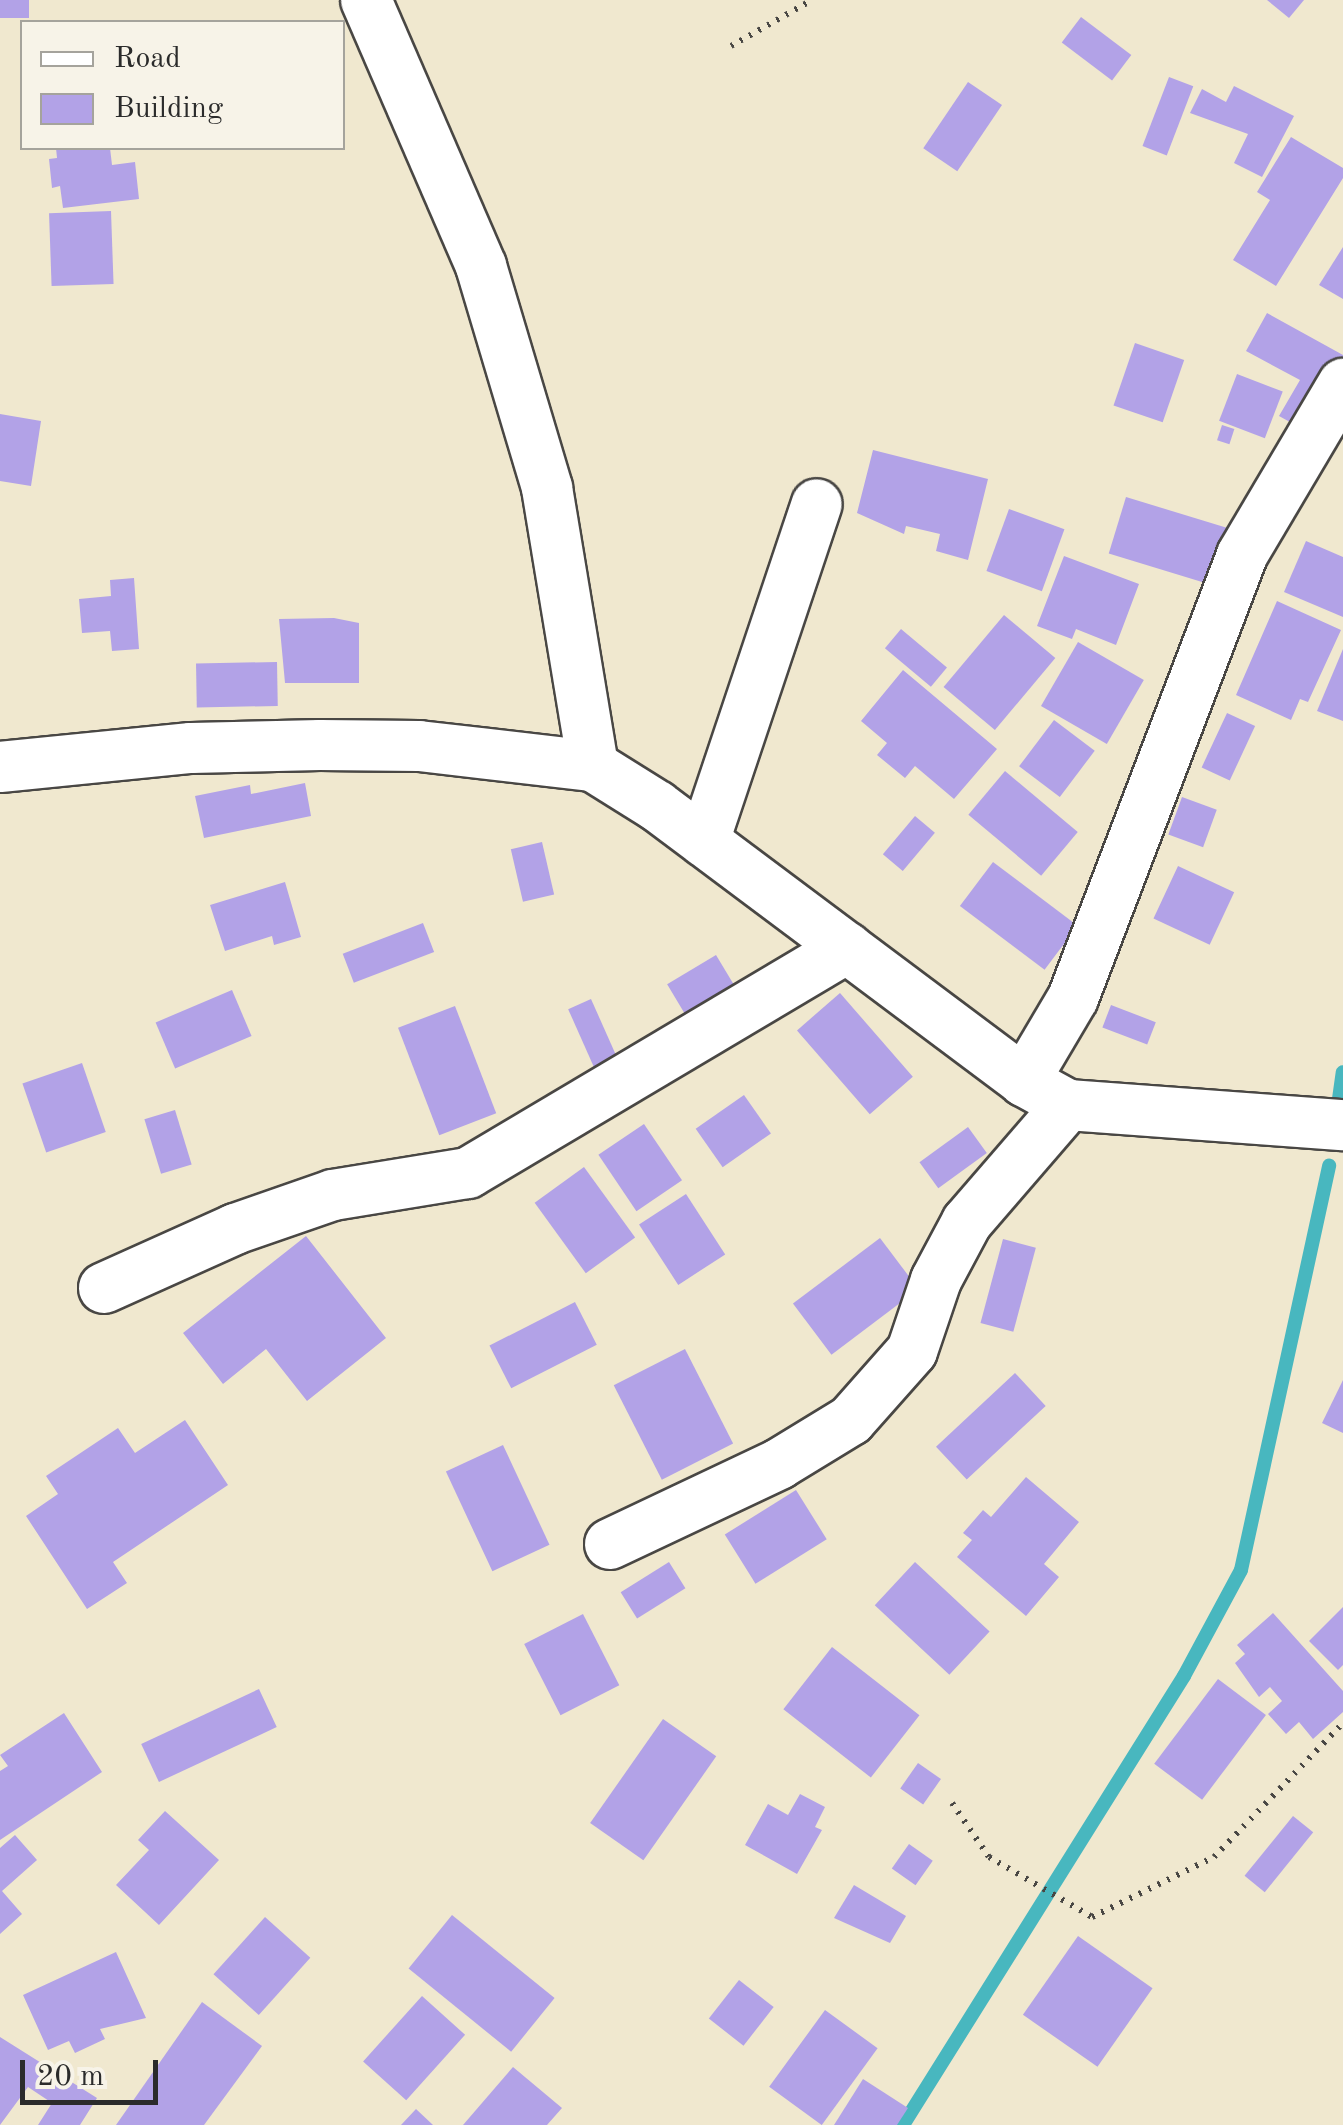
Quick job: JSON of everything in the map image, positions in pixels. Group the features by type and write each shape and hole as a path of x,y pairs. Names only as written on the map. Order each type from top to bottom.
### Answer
{"street":[{"path":"366,0 481,266 520,396 547,488 592,766"},
{"path":"1024,1081 1073,998 1242,555 1343,384"},
{"path":"704,841 817,504"},
{"path":"0,767 191,748 320,745 453,749 592,766 704,841 1024,1081 1068,1104 1343,1125"},
{"path":"104,1288 235,1228 333,1195 468,1174 847,948"},
{"path":"610,1544 779,1464 851,1420 912,1351 936,1280 967,1222 1068,1104"}],"path":[{"path":"731,46 812,0"},
{"path":"952,1803 990,1857 1092,1917 1214,1857 1343,1722"}],"building":[{"path":"0,0 29,0 29,18 0,18"},
{"path":"1267,0 1304,0 1289,18"},
{"path":"1081,17 1131,55 1112,80 1062,43"},
{"path":"1169,77 1193,86 1167,155 1142,146"},
{"path":"968,82 1002,105 957,171 923,148"},
{"path":"1234,86 1294,116 1262,177 1234,163 1248,134 1190,113 1202,89 1226,102"},
{"path":"1291,137 1343,168 1343,178 1276,286 1233,260 1270,200 1257,192"},
{"path":"56,150 110,150 112,165 135,162 139,199 63,208 60,186 52,188 49,159 57,158"},
{"path":"111,211 114,284 52,286 49,213"},
{"path":"1343,247 1343,299 1319,285"},
{"path":"1267,313 1343,355 1343,368 1308,432 1279,416 1300,380 1246,351"},
{"path":"1135,343 1184,360 1163,422 1114,405"},
{"path":"1237,374 1283,392 1265,438 1219,421"},
{"path":"0,414 41,421 31,486 0,481"},
{"path":"1222,425 1234,429 1229,444 1217,440"},
{"path":"873,450 988,479 968,560 936,551 940,534 906,526 904,534 857,513"},
{"path":"1126,497 1240,532 1223,588 1109,553"},
{"path":"1009,509 1064,529 1042,591 986,571"},
{"path":"1306,541 1343,557 1343,617 1284,592"},
{"path":"1064,556 1139,584 1116,645 1076,629 1072,639 1037,626"},
{"path":"134,578 139,649 112,651 110,631 82,633 79,599 111,596 110,580"},
{"path":"1277,601 1341,630 1308,702 1300,699 1291,720 1236,695"},
{"path":"1004,615 1055,658 995,730 944,687"},
{"path":"334,618 359,623 359,683 285,683 279,619"},
{"path":"901,629 947,668 931,687 885,648"},
{"path":"1078,642 1144,680 1107,744 1041,706"},
{"path":"1343,649 1343,721 1317,711"},
{"path":"277,662 278,706 197,707 196,663"},
{"path":"903,670 997,749 954,799 915,766 905,778 877,755 887,743 861,721"},
{"path":"1227,713 1255,726 1230,780 1202,767"},
{"path":"1054,720 1095,751 1060,797 1019,766"},
{"path":"1005,771 1078,832 1041,876 968,815"},
{"path":"305,783 311,816 204,838 195,796 250,785 251,794"},
{"path":"1182,797 1217,810 1203,847 1168,835"},
{"path":"915,816 935,833 903,871 883,854"},
{"path":"542,842 554,895 523,902 511,849"},
{"path":"993,862 1078,926 1045,970 960,906"},
{"path":"1178,866 1234,892 1210,945 1153,919"},
{"path":"285,882 301,937 274,945 272,936 225,951 210,905"},
{"path":"423,923 434,952 354,983 343,954"},
{"path":"716,955 743,1000 694,1029 667,984"},
{"path":"232,990 252,1036 175,1068 156,1022"},
{"path":"840,993 913,1077 870,1114 797,1030"},
{"path":"591,999 620,1065 597,1075 568,1009"},
{"path":"1111,1005 1156,1022 1147,1045 1102,1027"},
{"path":"455,1006 496,1113 439,1135 398,1028"},
{"path":"82,1063 106,1132 46,1153 22,1084"},
{"path":"744,1095 771,1134 723,1167 696,1129"},
{"path":"175,1110 192,1165 161,1174 144,1119"},
{"path":"644,1124 682,1180 636,1211 598,1155"},
{"path":"968,1127 987,1153 938,1188 919,1162"},
{"path":"584,1167 635,1237 586,1273 535,1203"},
{"path":"686,1194 725,1254 678,1285 639,1224"},
{"path":"306,1236 386,1338 307,1401 266,1349 223,1384 183,1333"},
{"path":"880,1238 919,1289 831,1355 793,1304"},
{"path":"1003,1239 1036,1248 1013,1332 980,1323"},
{"path":"575,1302 597,1345 511,1388 489,1346"},
{"path":"685,1349 733,1443 662,1480 614,1385"},
{"path":"1015,1373 1046,1406 967,1480 936,1447"},
{"path":"1343,1380 1343,1433 1322,1423"},
{"path":"185,1420 228,1485 113,1562 127,1583 87,1609 26,1516 58,1494 46,1476 118,1428 135,1453"},
{"path":"503,1445 549,1545 492,1571 446,1472"},
{"path":"1026,1477 1079,1522 1044,1564 1059,1577 1026,1616 957,1557 972,1540 963,1533 983,1510 991,1517"},
{"path":"796,1490 827,1539 755,1584 725,1535"},
{"path":"669,1562 685,1588 637,1618 621,1592"},
{"path":"915,1562 990,1632 949,1675 875,1605"},
{"path":"1343,1607 1343,1665 1338,1670 1309,1641"},
{"path":"1273,1613 1343,1691 1343,1712 1313,1739 1299,1722 1286,1734 1268,1714 1282,1701 1270,1687 1259,1697 1235,1663 1245,1654 1237,1645"},
{"path":"583,1614 619,1685 561,1715 524,1644"},
{"path":"832,1647 919,1715 871,1778 783,1709"},
{"path":"1218,1679 1266,1715 1202,1800 1154,1764"},
{"path":"259,1689 277,1727 159,1782 141,1744"},
{"path":"64,1713 102,1772 0,1840 0,1771 8,1766 0,1755"},
{"path":"663,1719 716,1756 643,1860 590,1823"},
{"path":"918,1763 941,1779 923,1804 900,1788"},
{"path":"800,1794 825,1807 815,1827 822,1830 797,1874 745,1845 768,1804 788,1815"},
{"path":"165,1811 219,1860 159,1925 116,1885 149,1850 138,1840"},
{"path":"1293,1816 1313,1832 1265,1892 1245,1876"},
{"path":"15,1835 37,1860 2,1891 22,1914 0,1934 0,1848"},
{"path":"909,1844 933,1861 916,1885 892,1869"},
{"path":"854,1885 906,1916 890,1943 834,1918"},
{"path":"452,1915 555,1998 511,2052 409,1969"},
{"path":"265,1917 310,1958 259,2015 213,1974"},
{"path":"1078,1936 1153,1988 1097,2067 1023,2015"},
{"path":"116,1952 146,2018 100,2029 105,2039 75,2053 69,2041 48,2050 23,1995"},
{"path":"739,1980 774,2007 744,2046 709,2019"},
{"path":"422,1996 465,2035 406,2100 363,2061"},
{"path":"202,2002 262,2046 204,2125 116,2125"},
{"path":"825,2010 878,2048 822,2125 769,2087"},
{"path":"0,2037 97,2098 80,2125 38,2125 52,2103 28,2087 0,2125"},
{"path":"513,2067 562,2108 547,2125 463,2125"},
{"path":"863,2079 908,2108 897,2125 834,2125"},
{"path":"416,2109 433,2125 401,2125"}],"waterway":[{"path":"1338,1106 1343,1072"},
{"path":"903,2125 1184,1676 1241,1570 1329,1165"}]}
